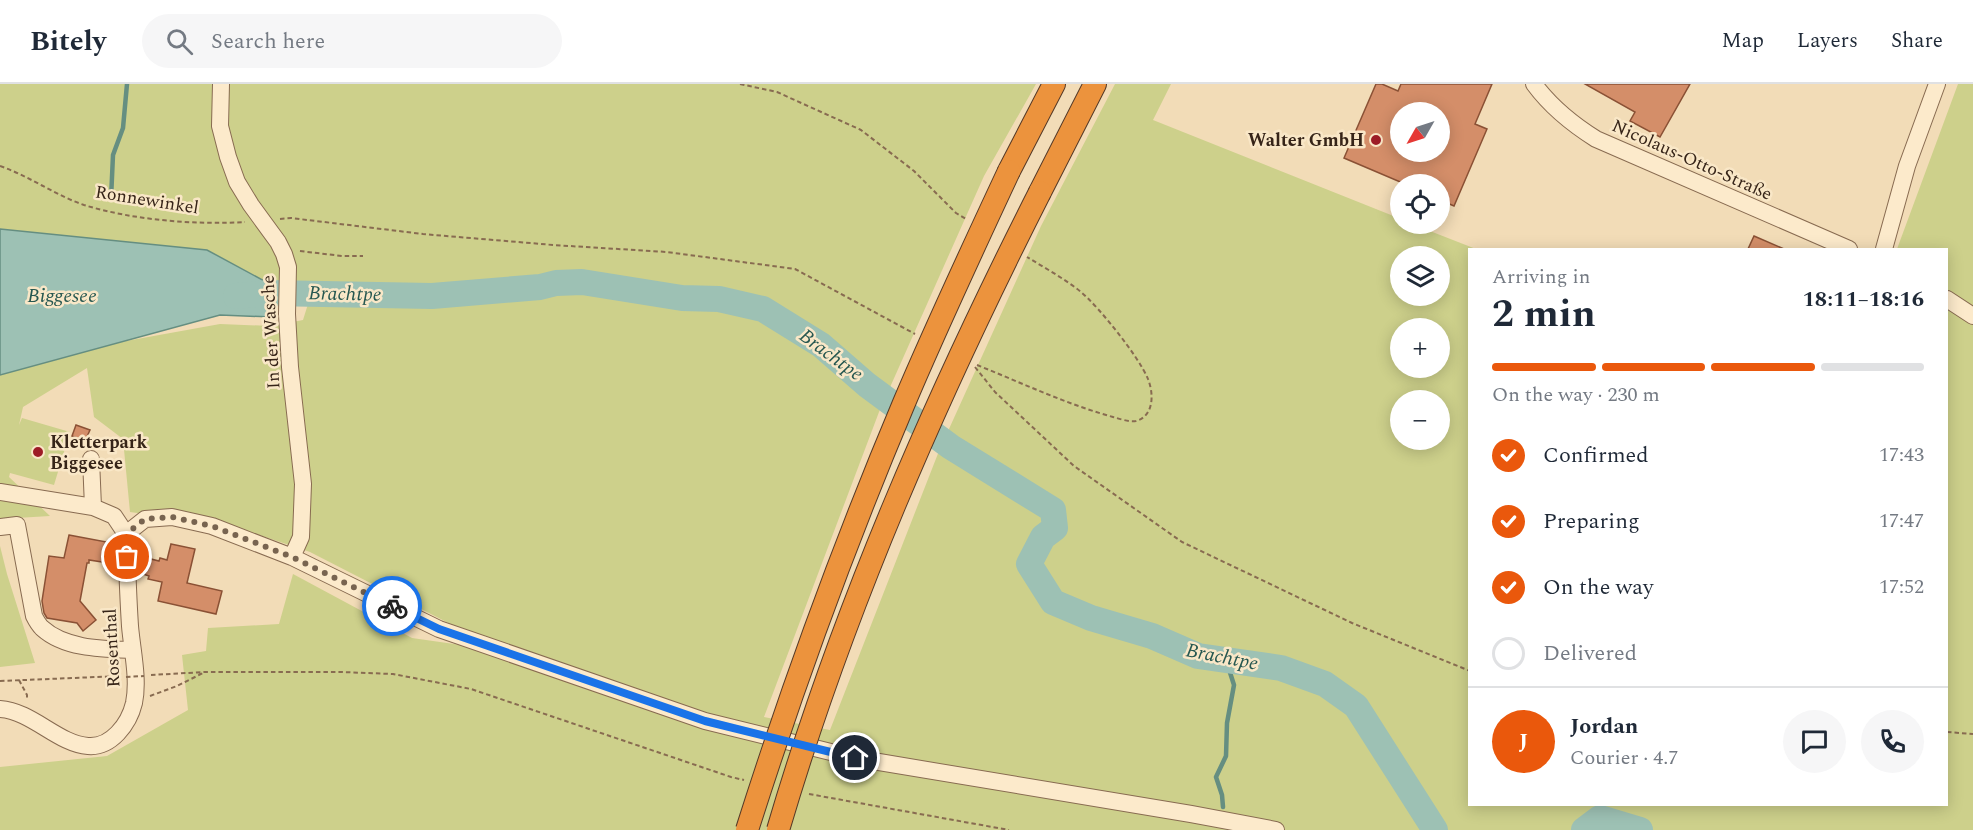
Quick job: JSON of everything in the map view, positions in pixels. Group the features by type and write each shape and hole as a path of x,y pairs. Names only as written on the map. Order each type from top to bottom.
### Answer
{"highway":[{"path":"747,830 812,638 856,519 955,286 1009,171 1054,84"},
{"path":"778,830 814,718 882,536 954,367 1095,84"}],"street":[{"name":"In der Wasche","path":"221,84 220,126 237,182 278,242 288,267 287,314 303,484 301,537 292,557"},
{"name":"Nicolaus-Otto-Straße","path":"1534,84 1558,112 1576,127 1596,139 1848,248"},
{"path":"1884,248 1907,166 1937,84"},
{"path":"1948,300 1973,315"},
{"path":"91,459 93,507"},
{"path":"0,492 93,507 114,516 126,534 145,519 172,517 212,526 292,557 439,629 705,721 855,758 1276,830"},
{"path":"0,527 16,525 34,616 42,628 63,640 90,649 132,650"},
{"name":"Rosenthal","path":"0,710 27,717 72,742 88,747 112,739 119,733 130,716 135,684 126,534"}],"path":[{"name":"Ronnewinkel","path":"0,166 84,204 126,214 217,224 291,219 459,237 667,252 795,269 920,337"},
{"path":"278,242 299,251 363,256"},
{"path":"972,363 995,392 1074,466 1182,542 1352,623 1468,670"},
{"path":"134,702 177,686 205,672"},
{"path":"0,679 126,677 205,672 393,674 471,689 731,777 752,781"},
{"path":"19,680 27,695 27,717"},
{"path":"1948,732 1973,734"},
{"path":"805,793 1009,830"}],"green space":[{"path":"0,84 1036,84 984,176 879,412 764,717 830,730 939,451 1041,226 1115,84 1171,84 1153,120 1390,215 1390,234 1438,234 1473,248 1468,248 1468,806 1948,806 1948,248 1897,248 1958,84 1973,84 1973,830 0,830 0,767 107,756 188,710 182,655 206,651 208,628 279,624 293,574 412,638 503,651 310,552 232,526 130,512 123,439 94,417 87,368 23,407 19,425 22,418 70,432 54,485 10,473 9,477 50,516 0,519 0,375 115,343 220,324 272,326 303,320 308,304 207,250 0,229"},
{"path":"0,546 7,574 35,663 0,667"}],"water":[{"name":"Biggesee","path":"0,229 207,250 268,283 272,317 220,315 0,375"}],"building":[{"name":"Walter GmbH","path":"1376,84 1382,84 1398,91 1401,84 1492,84 1475,124 1487,129 1454,206 1450,204 1450,174 1390,174 1390,178 1344,158"},
{"path":"1585,84 1690,84 1660,137 1630,121 1635,112"},
{"path":"1754,236 1782,248 1748,248"},
{"path":"76,425 90,430 85,441 72,436"},
{"path":"69,535 112,543 108,563 89,560 87,563 80,601 96,620 83,631 77,623 47,618 42,601 49,556 64,558"},
{"path":"171,544 195,549 187,583 222,591 216,614 158,601 162,582 148,579 149,576 143,574 147,558 167,560"}],"waterway":[{"path":"111,199 113,155 123,128 127,84"},
{"name":"Brachtpe","path":"236,296 269,293 432,296 582,282 682,298 719,299 763,309 821,345 867,385 951,447 1053,510 1055,528 1043,537 1029,564 1053,602 1091,618 1152,636 1198,656 1281,668 1325,684 1356,706 1435,830"},
{"path":"1223,807 1216,777 1226,756 1227,723 1234,685 1226,660"},
{"name":"Brachtpe","path":"1584,830 1600,818 1640,830"}],"way so far":[{"path":"127,557 126,534 145,519 172,517 212,526 292,557 392,606"}],"place":[{"name":"Walter GmbH","path":"1376,140"},
{"name":"Kletterpark Biggesee","path":"38,452"}],"route":[{"path":"392,606 439,629 705,721 855,758"}]}
